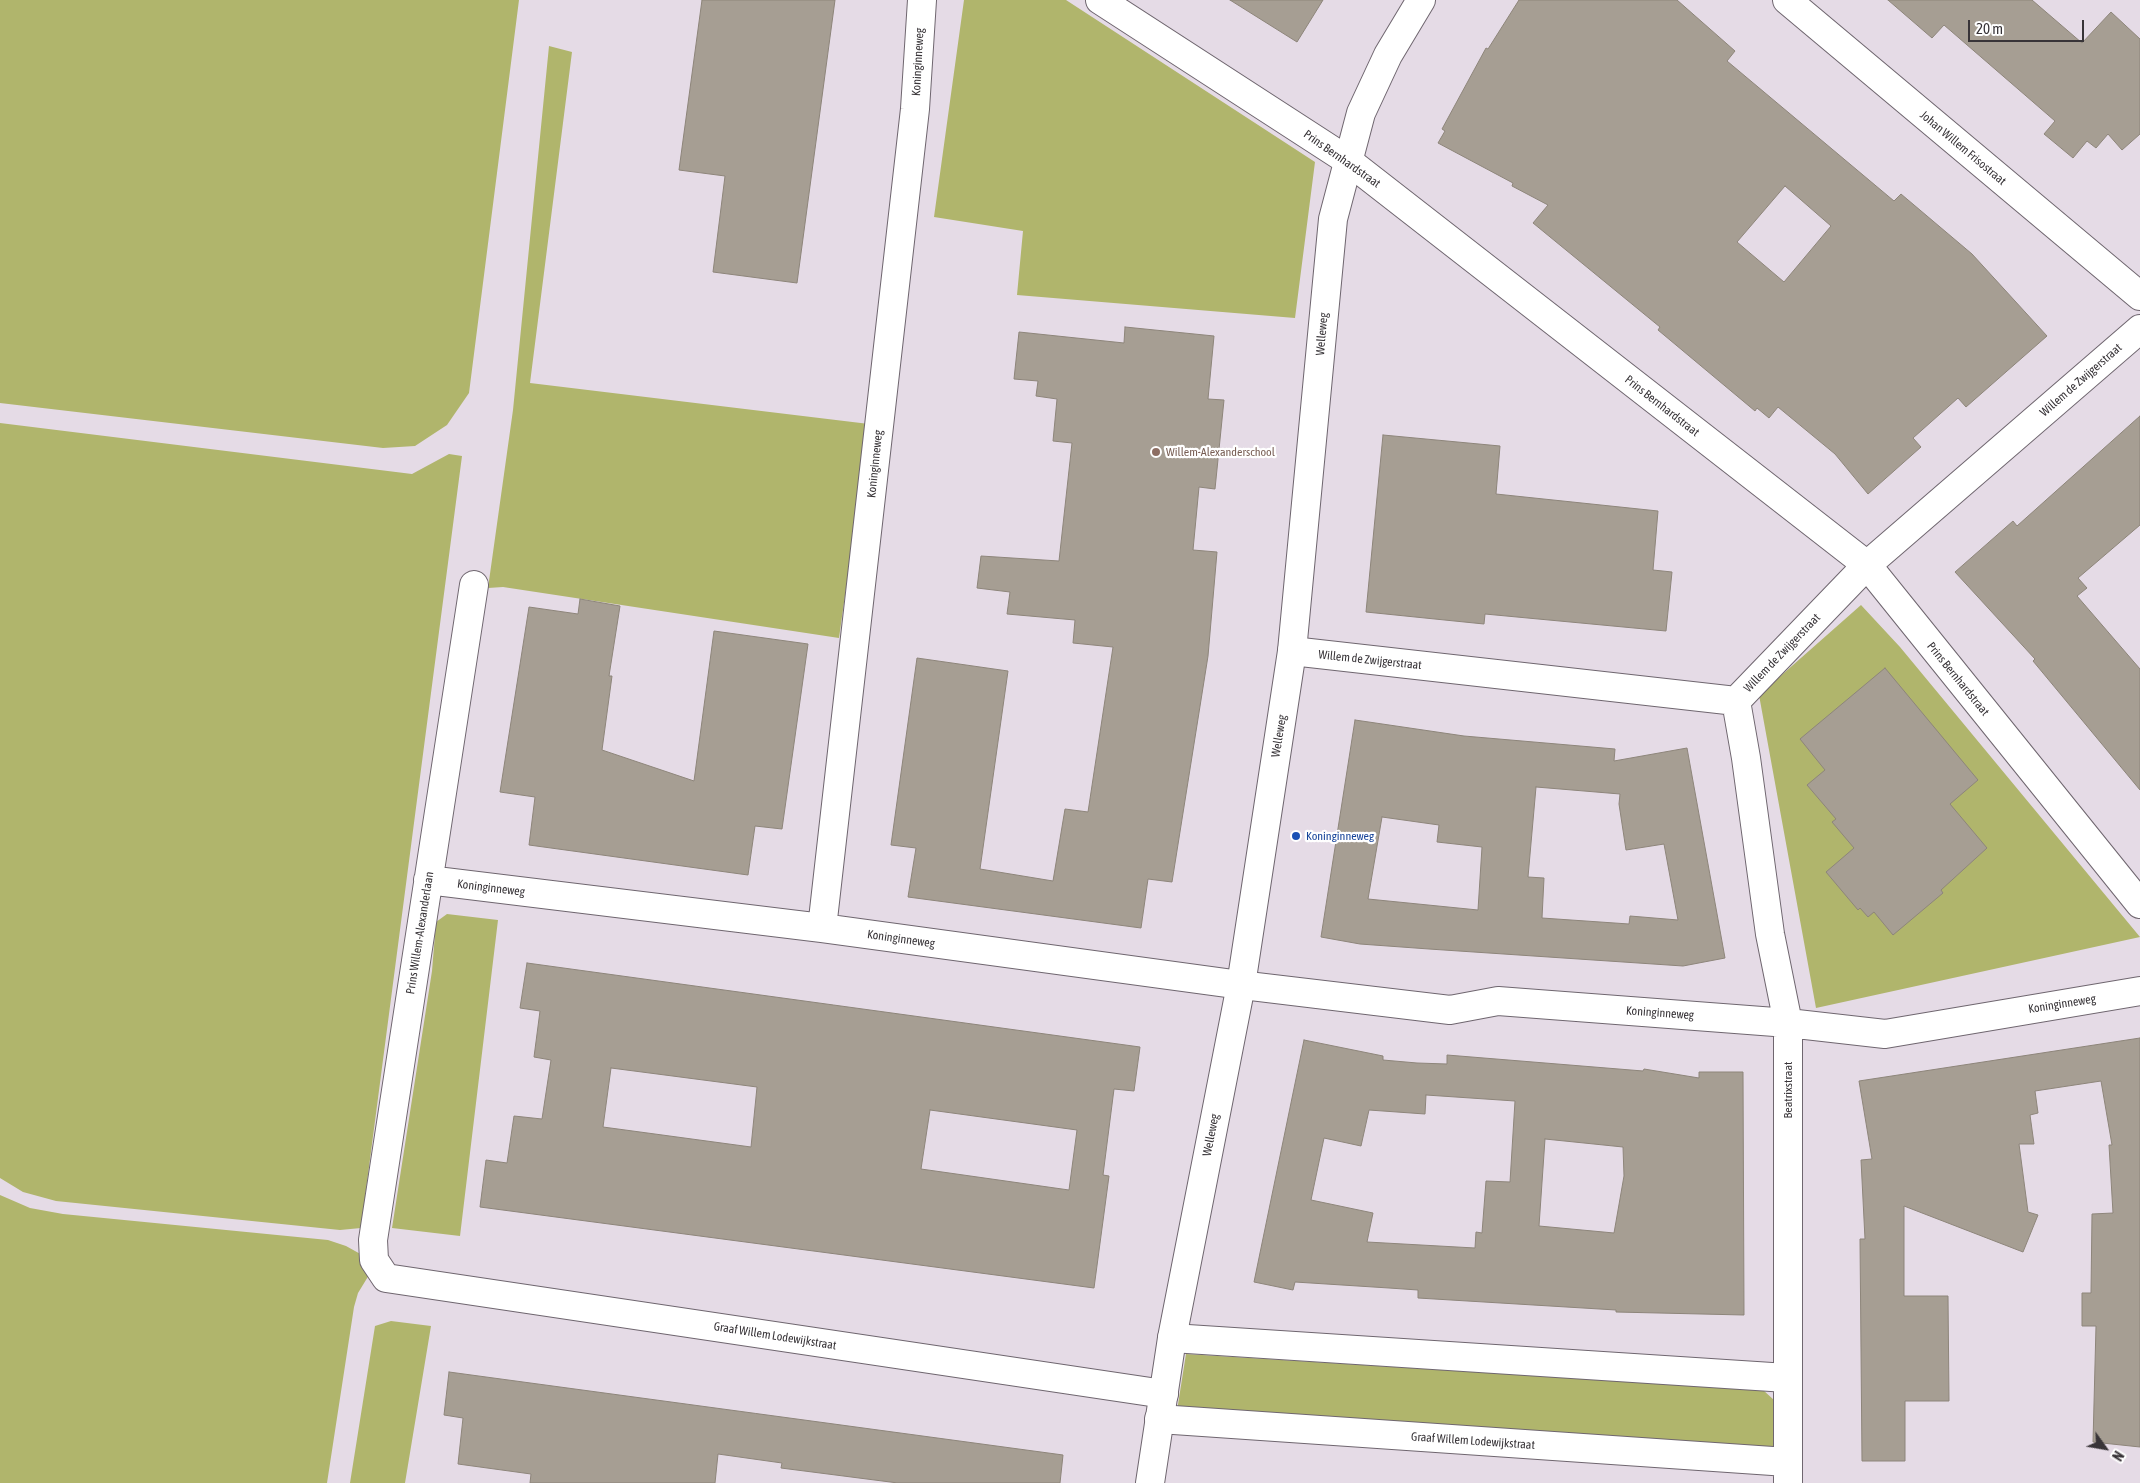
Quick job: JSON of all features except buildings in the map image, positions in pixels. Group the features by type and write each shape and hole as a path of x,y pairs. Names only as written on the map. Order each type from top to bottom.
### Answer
{"street":[{"name":"Koninginneweg","path":"822,928 915,110 922,0"},
{"name":"Prins Bernhardstraat","path":"1100,0 1347,160 1867,565 2140,904"},
{"name":"Welleweg","path":"1150,1483 1172,1338 1241,985 1292,651 1333,219 1347,160 1361,113 1380,72 1421,0"},
{"name":"Johan Willem Frisostraat","path":"1786,0 2140,296"},
{"name":"Willem de Zwijgerstraat","path":"1292,651 1736,701 1867,565 2140,329"},
{"name":"Prins Willem-Alexanderlaan","path":"386,1278 374,1260 373,1240 474,585"},
{"name":"Beatrixstraat","path":"1736,701 1746,758 1770,934 1788,1023 1788,1472"},
{"name":"Koninginneweg","path":"428,880 822,928 1241,985 1450,1010 1498,1001 1788,1023 1885,1034 2140,991"},
{"name":"Graaf Willem Lodewijkstraat","path":"386,1278 1161,1407 1788,1472"},
{"path":"1172,1338 1787,1378"}],"green space":[{"path":"0,0 519,0 469,393 447,425 415,446 383,448 0,403"},
{"path":"964,0 1066,0 1315,162 1295,318 1017,295 1023,231 934,217"},
{"path":"549,46 572,52 530,383 869,424 839,638 503,587 488,588 513,410"},
{"path":"0,423 412,474 449,454 462,456 361,1228 340,1230 56,1201 23,1192 0,1178"},
{"path":"1861,605 1900,647 2140,937 1816,1008 1759,695"},
{"path":"447,914 498,920 460,1236 392,1228 432,971 436,922"},
{"path":"0,1195 30,1208 63,1214 328,1240 346,1246 364,1256 369,1275 358,1293 354,1307 327,1483 0,1483"},
{"path":"391,1321 431,1326 405,1483 350,1483 375,1326"},
{"path":"1186,1354 1763,1390 1774,1400 1774,1452 1176,1417"}],"place":[{"name":"Willem-Alexanderschool","path":"1156,452"},
{"name":"Koninginneweg","path":"1296,836"}]}
